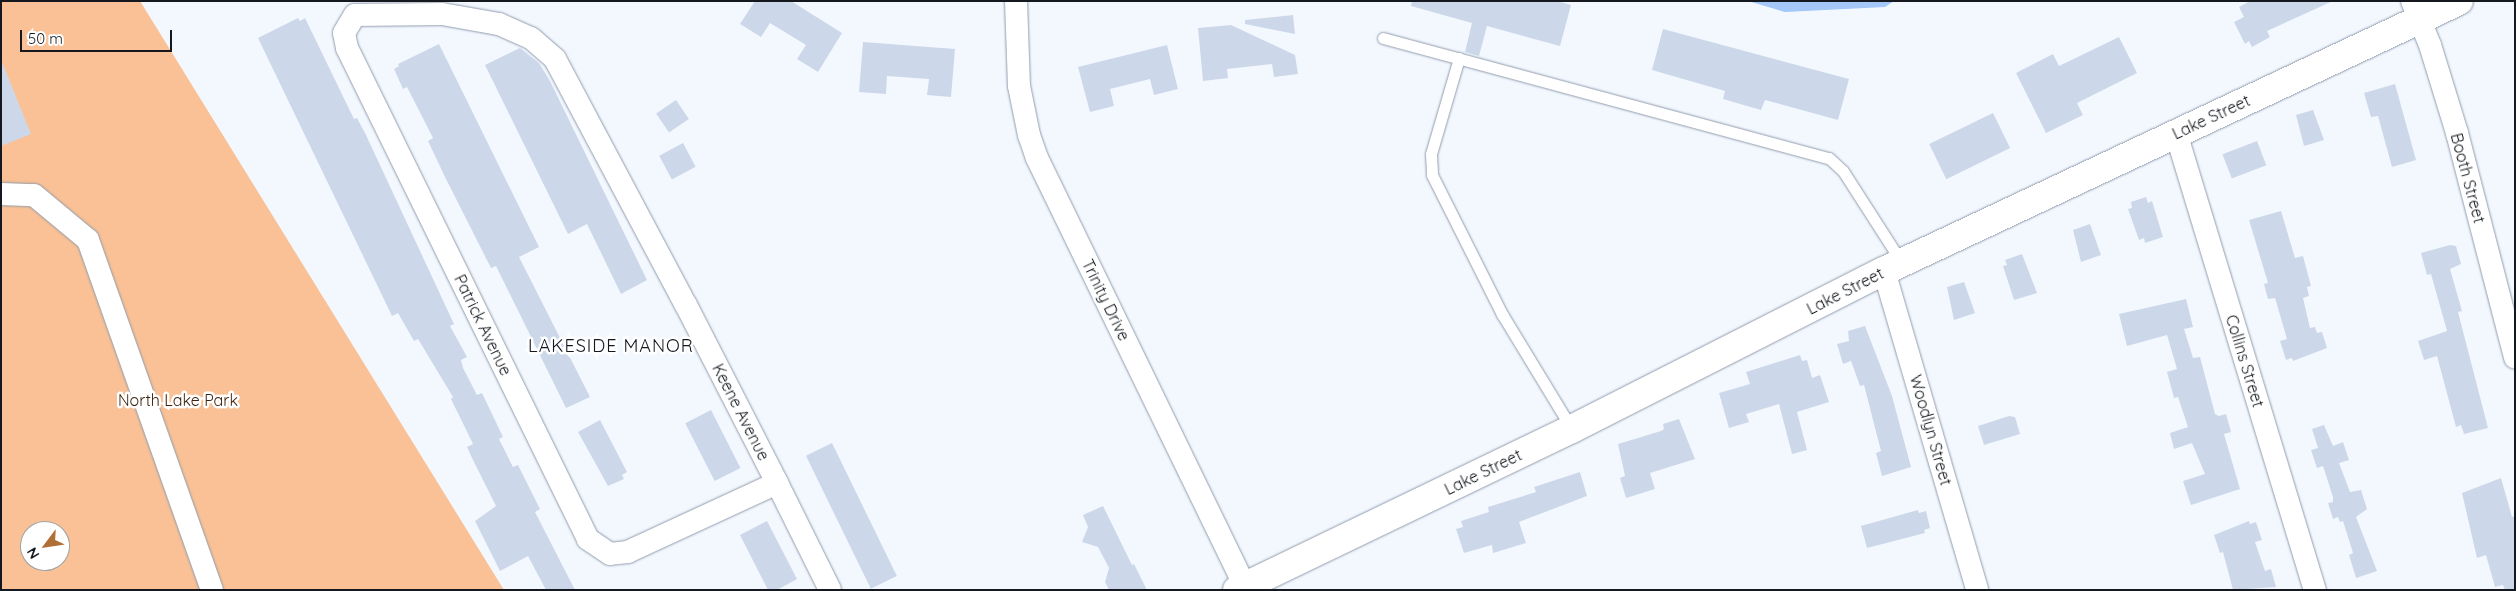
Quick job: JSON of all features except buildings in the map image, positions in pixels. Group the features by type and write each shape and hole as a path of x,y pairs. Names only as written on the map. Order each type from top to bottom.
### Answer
{"street":[{"name":"Trinity Drive","path":"1016,1 1019,86 1029,135 1037,158 1243,588"},
{"name":"Lake Street","path":"1243,588 1572,429 1893,267 2176,133 2416,12 2459,1"},
{"name":"Booth Street","path":"2416,12 2457,133 2515,358"},
{"name":"Keene Avenue","path":"344,33 355,15 442,14 499,24 531,38 555,59 608,156 777,483 830,590"},
{"name":"Patrick Avenue","path":"344,33 347,48 588,539 610,554 628,552 777,483"},
{"name":"Collins Street","path":"2176,133 2315,590"},
{"path":"1,194 34,195 88,240 212,590"},
{"name":"Woodlyn Street","path":"1893,267 1977,590"}],"lane":[{"path":"1384,38 1829,158 1843,172 1893,267"},
{"path":"1459,58 1431,154 1432,175 1502,314 1572,429"}],"green space":[{"name":"North Lake Park","path":"1,1 140,1 504,590 1,590"}],"water":[{"path":"1748,1 1894,1 1885,7 1785,12"}],"district":[{"name":"LAKESIDE MANOR","path":"611,346"}]}
